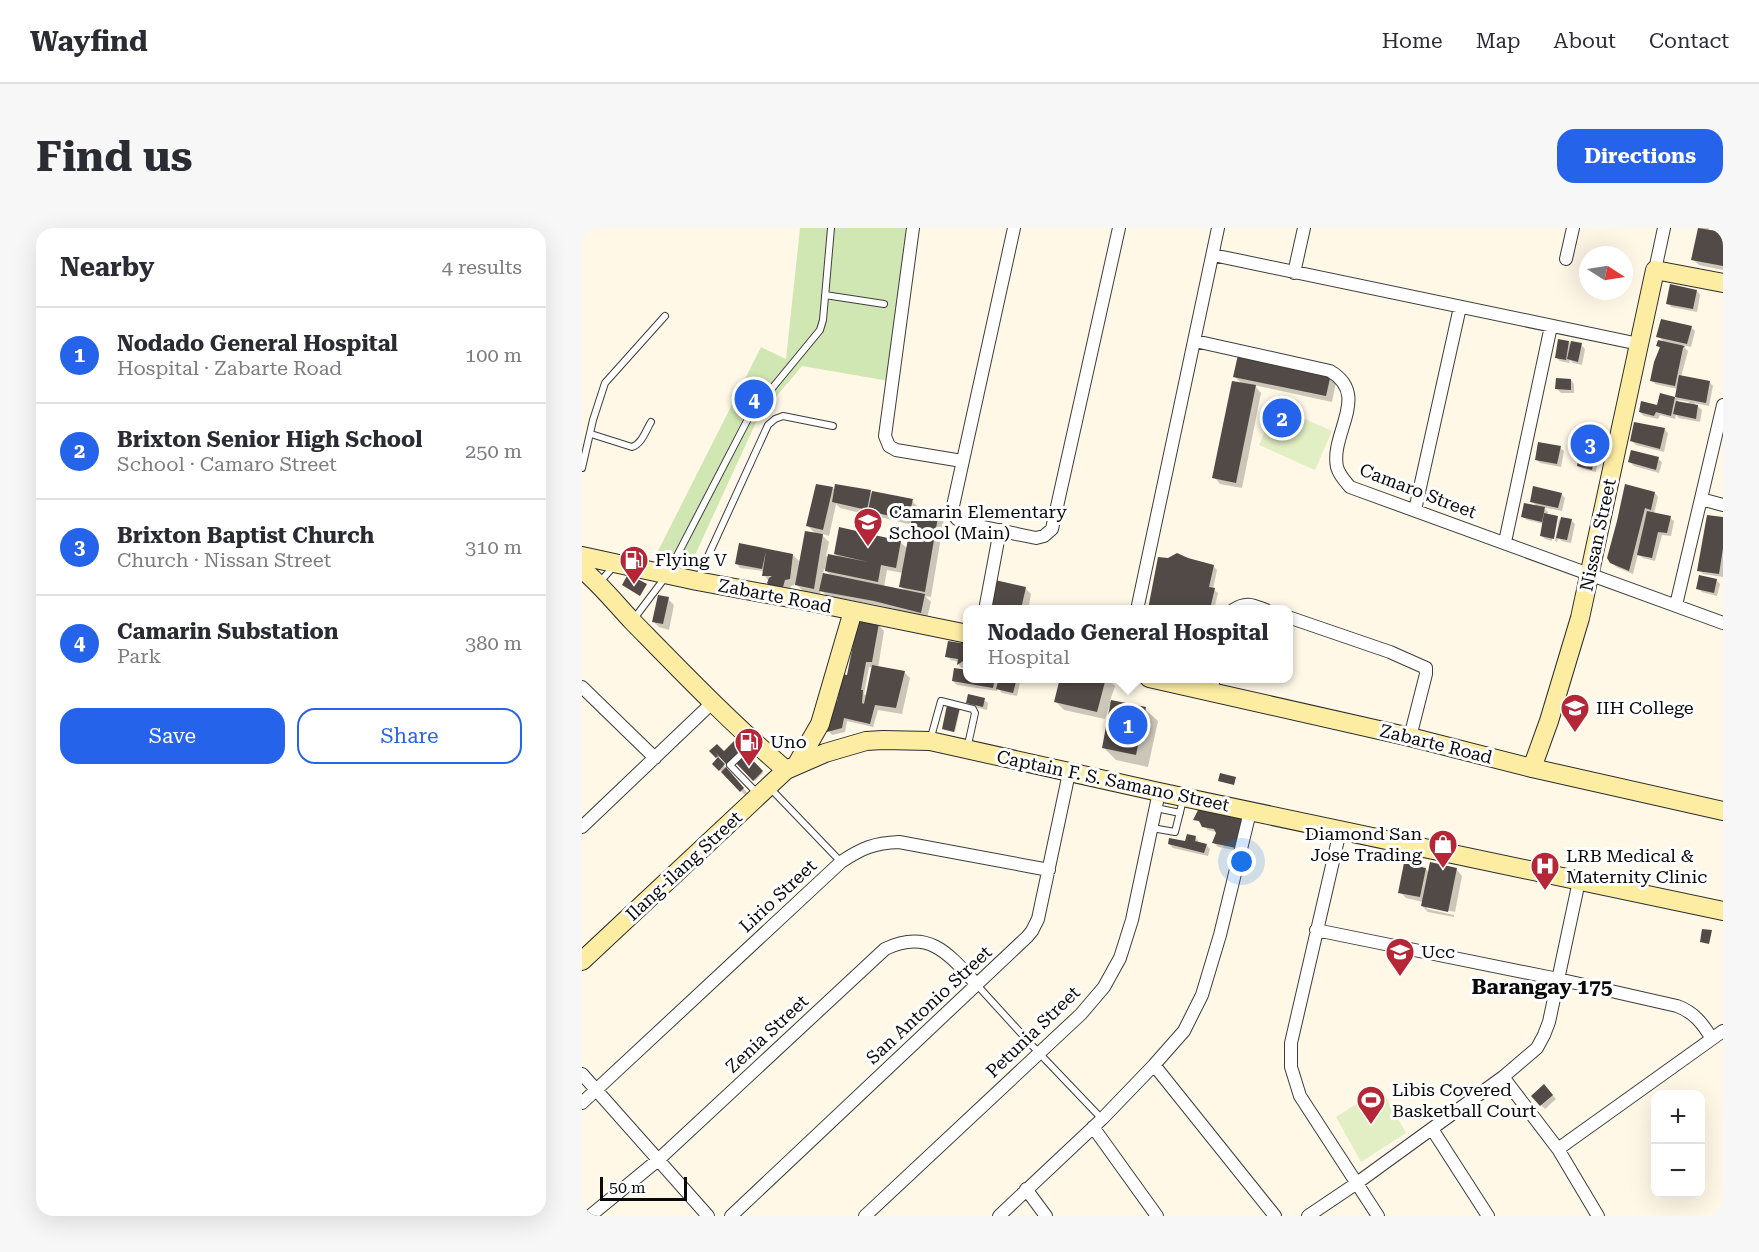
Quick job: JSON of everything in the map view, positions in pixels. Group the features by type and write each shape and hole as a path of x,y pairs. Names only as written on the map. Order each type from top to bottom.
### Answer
{"main road":[{"path":"1655,270 1723,284"},
{"name":"Nissan Street","path":"1532,768 1563,676 1590,576 1655,270"},
{"name":"Zabarte Road","path":"582,555 667,575 806,600 963,633"},
{"path":"582,569 753,742 792,767 820,724 853,611"},
{"name":"Zabarte Road","path":"1194,683 1212,685 1532,768 1723,811"},
{"path":"820,724 825,753"},
{"name":"Captain F. S. Samano Street","path":"792,767 825,753 866,741 930,741 1069,773 1158,800 1182,805 1250,812 1723,911"},
{"name":"Ilang-ilang Street","path":"582,961 792,767"}],"street":[{"path":"913,228 885,436 889,446 896,450 962,461"},
{"path":"1014,228 953,506 954,515 964,523 1036,538 1044,536 1052,528 1119,228"},
{"path":"1138,605 1218,228"},
{"path":"1294,273 1304,228"},
{"path":"1566,259 1573,228"},
{"name":"Nissan Street","path":"1655,270 1664,228"},
{"path":"1213,255 1639,344"},
{"path":"1415,510 1460,307"},
{"path":"1505,542 1551,326"},
{"name":"Camaro Street","path":"1194,341 1330,371 1340,377 1347,387 1349,402 1336,456 1337,469 1350,487 1723,623"},
{"path":"1676,605 1723,408"},
{"path":"1701,500 1723,505"},
{"path":"986,605 1000,530"},
{"path":"1239,605 1254,605"},
{"path":"1293,619 1390,652 1426,668 1410,737"},
{"path":"585,695 655,758"},
{"path":"582,827 713,702"},
{"name":"San Antonio Street","path":"731,1216 1032,931 1038,919 1069,773"},
{"name":"Petunia Street","path":"866,1216 1081,1014 1104,987 1120,958 1132,920 1158,800"},
{"path":"999,1216 1098,1123 1184,1031 1202,995 1220,935 1250,812"},
{"path":"1340,831 1292,1044 1292,1067 1300,1096 1378,1216"},
{"name":"Lirio Street","path":"582,1103 841,862 859,850 879,843 899,842 1049,870"},
{"path":"1308,1216 1503,1077 1540,1043 1549,1022 1579,881"},
{"path":"1316,930 1558,978 1682,1008 1700,1021 1712,1039"},
{"name":"Zenia Street","path":"590,1216 658,1160 885,949 899,942 916,940 938,948 977,985"},
{"path":"1558,1149 1723,1031"},
{"path":"1154,1065 1275,1216"},
{"path":"582,1074 708,1216"},
{"path":"1503,1077 1558,1149 1598,1216"},
{"path":"1098,1123 1157,1216"},
{"path":"1432,1129 1488,1216"},
{"path":"1026,1189 1046,1216"}],"lane":[{"path":"632,621 667,575 750,414 820,330 823,320 831,228"},
{"path":"825,295 884,304"},
{"path":"582,468 599,398 605,383 665,316"},
{"path":"697,581 768,425 783,416 833,426"},
{"path":"591,434 632,447 639,443 651,422"},
{"path":"598,583 618,563"},
{"path":"930,741 942,701 975,711 967,749"},
{"path":"753,742 730,765 764,791 841,862"},
{"path":"1152,828 1176,832 1182,805"},
{"path":"977,985 1098,1123"}],"green space":[{"path":"800,228 907,228 889,381 802,366 758,418 690,566 654,559 761,347 786,359"},
{"path":"1276,406 1332,431 1315,470 1259,445"},
{"name":"Libis Covered Basketball Court","path":"1381,1088 1406,1133 1361,1162 1336,1117"}],"building":[{"path":"1698,228 1723,232 1723,266 1691,260"},
{"path":"1670,284 1697,290 1693,309 1666,304"},
{"path":"1661,319 1692,326 1687,344 1656,337"},
{"path":"1558,339 1569,341 1566,360 1555,358"},
{"path":"1658,340 1685,346 1675,386 1650,381 1660,347 1656,346"},
{"path":"1571,341 1582,343 1578,362 1567,359"},
{"path":"1238,355 1331,374 1326,396 1233,377"},
{"path":"1679,375 1710,381 1706,403 1675,397"},
{"path":"1556,378 1571,379 1571,390 1555,389"},
{"path":"1232,381 1256,385 1236,483 1212,478"},
{"path":"1660,393 1675,397 1671,416 1656,412 1654,416 1639,412 1641,401 1657,405"},
{"path":"1676,401 1698,405 1696,419 1673,414"},
{"path":"1634,422 1665,428 1660,449 1630,441"},
{"path":"1576,430 1609,437 1605,457 1571,450"},
{"path":"1538,442 1561,446 1557,464 1535,460"},
{"path":"1631,450 1659,457 1656,470 1628,462"},
{"path":"1580,453 1595,456 1592,470 1577,466"},
{"path":"816,484 833,487 823,530 806,526"},
{"path":"835,484 871,490 867,510 832,502"},
{"path":"1625,484 1655,492 1651,510 1645,508 1629,571 1610,563 1607,558"},
{"path":"1533,486 1562,493 1558,508 1530,502"},
{"path":"872,491 913,499 908,520 868,511"},
{"path":"1524,503 1545,507 1542,522 1521,517"},
{"path":"914,507 939,511 925,592 899,587"},
{"path":"1647,511 1671,516 1667,533 1658,532 1652,558 1637,555"},
{"path":"1544,513 1558,516 1554,539 1540,536"},
{"path":"1707,515 1723,517 1723,548 1719,574 1697,571"},
{"path":"1561,517 1572,519 1567,540 1556,538"},
{"path":"839,527 901,541 896,568 881,565 878,582 825,571 828,554 868,562 834,554"},
{"path":"805,531 823,534 814,589 795,585"},
{"path":"739,543 793,554 790,579 785,580 783,587 767,583 772,576 762,576 766,551 762,569 735,564"},
{"path":"1177,553 1214,565 1209,587 1215,588 1211,605 1149,605 1158,557 1168,558"},
{"path":"823,573 925,594 921,613 874,601 819,591"},
{"name":"Flying V","path":"628,574 647,584 640,596 622,585"},
{"path":"1699,575 1717,579 1714,593 1696,589"},
{"path":"995,580 1026,587 1022,605 989,605"},
{"path":"658,595 669,597 663,624 652,622"},
{"path":"858,620 879,623 872,662 866,662 861,690 863,690 862,703 864,704 872,665 905,671 896,708 875,705 870,724 844,718 842,728 827,732 843,674 847,675"},
{"path":"963,640 963,661 957,665 958,659 945,657 948,641 961,643"},
{"path":"954,668 963,669 963,683 952,681"},
{"path":"964,683 994,683 993,688"},
{"path":"998,683 1016,683 1013,693 996,689"},
{"path":"1059,683 1105,683 1097,712 1054,702"},
{"path":"968,694 985,698 983,707 966,703"},
{"path":"1111,700 1146,707 1136,755 1102,748"},
{"path":"947,705 960,707 954,732 942,729"},
{"path":"737,738 745,746 726,764 715,752 718,756 716,758 709,751 717,744 724,751"},
{"name":"Uno","path":"746,753 763,771 753,781 736,763"},
{"path":"718,757 725,764 719,771 712,764"},
{"path":"726,767 744,788 740,792 721,772"},
{"path":"1220,773 1236,777 1234,785 1218,781"},
{"path":"1200,800 1242,817 1236,848 1212,843 1216,833 1214,829 1202,827 1199,821 1193,820"},
{"path":"1187,834 1196,836 1195,841 1207,844 1204,853 1168,844 1169,838 1185,841"},
{"path":"1430,862 1457,868 1448,912 1421,906"},
{"path":"1404,863 1426,868 1420,897 1398,893"},
{"path":"1702,929 1712,930 1709,944 1700,942"},
{"path":"1544,1084 1553,1095 1540,1106 1531,1096"}],"place":[{"name":"Camarin Substation","path":"754,399"},
{"name":"Brixton Senior High School","path":"1282,418"},
{"name":"Brixton Baptist Church","path":"1590,444"},
{"name":"Camarin Elementary School (Main)","path":"868,548"},
{"name":"Flying V","path":"634,586"},
{"name":"Nodado General Hospital","path":"1128,725"},
{"name":"IIH College","path":"1575,734"},
{"name":"Uno","path":"749,768"},
{"name":"Diamond San Jose Trading","path":"1443,870"},
{"name":"LRB Medical & Maternity Clinic","path":"1545,892"},
{"name":"Ucc","path":"1400,978"},
{"name":"Libis Covered Basketball Court","path":"1371,1126"}],"district":[{"name":"Barangay 175","path":"1542,987"}]}
